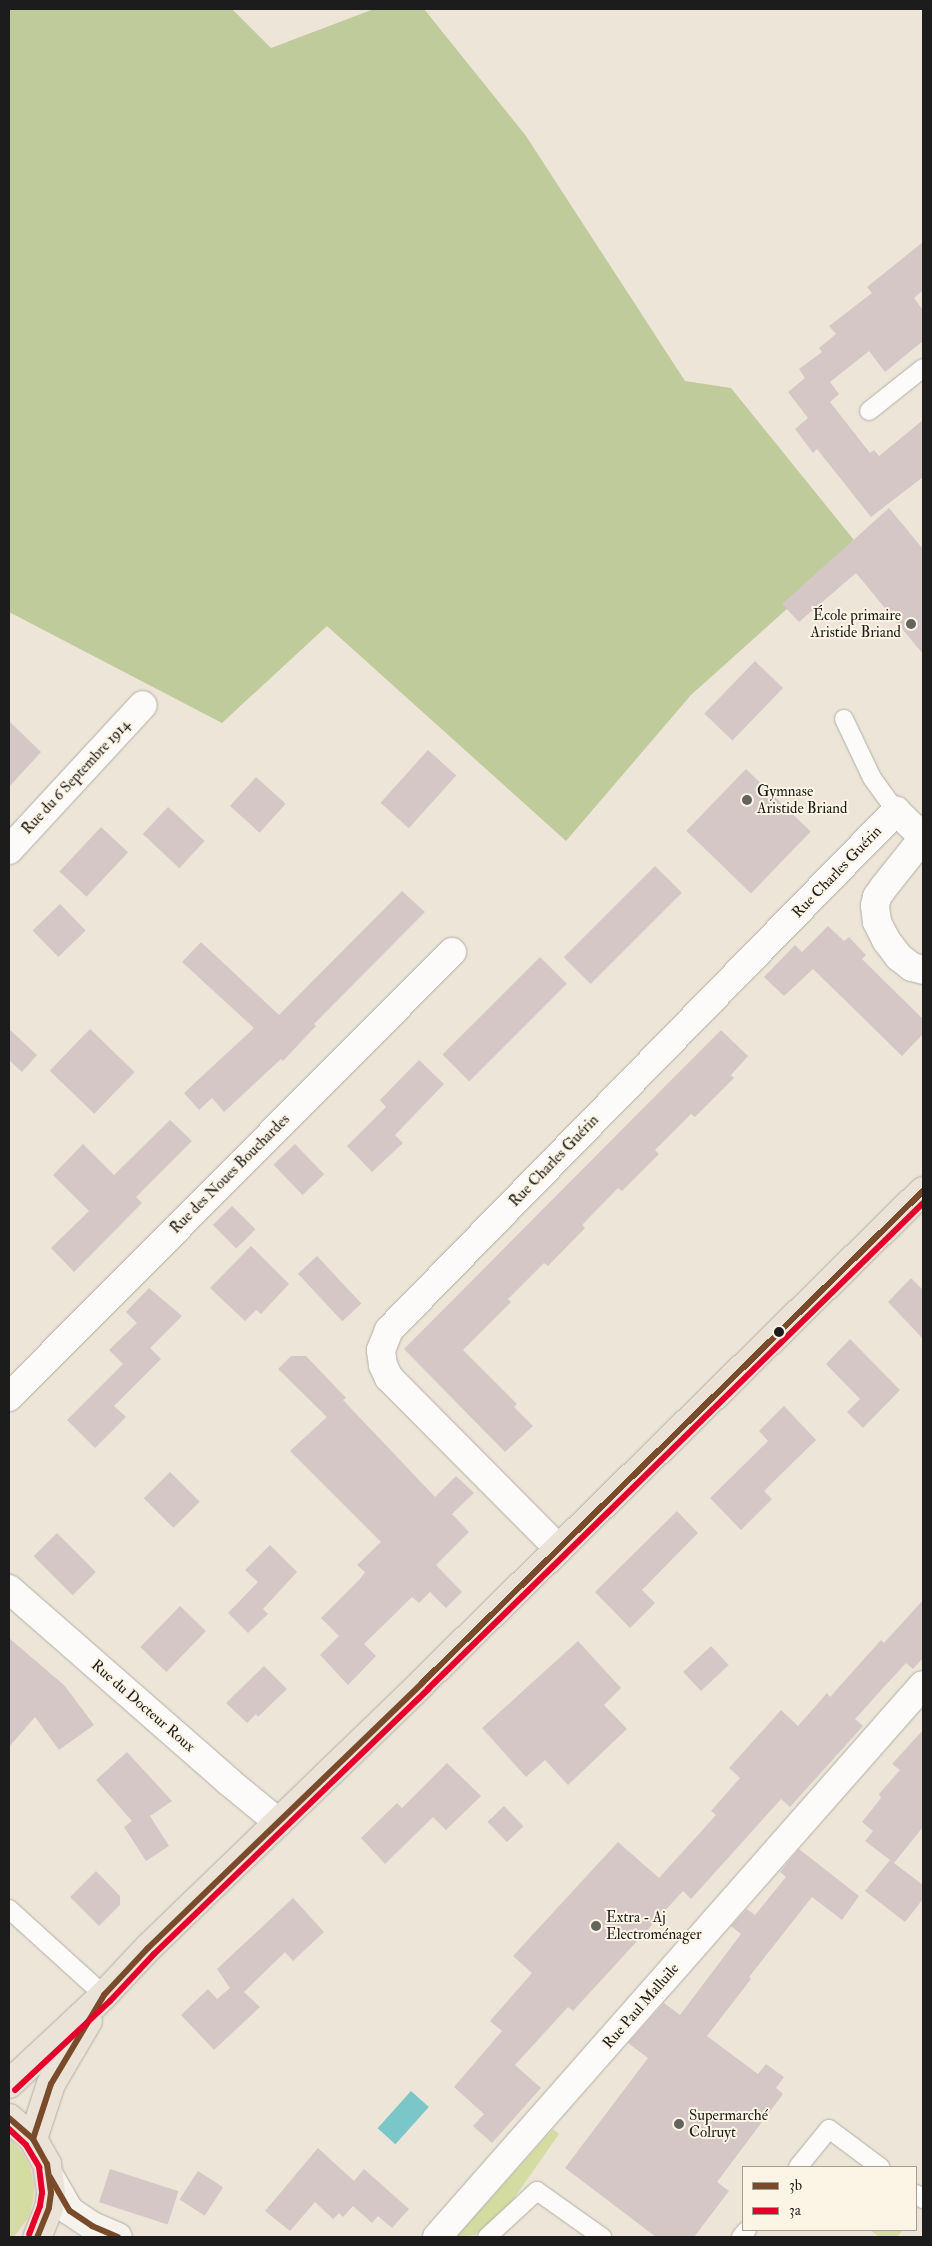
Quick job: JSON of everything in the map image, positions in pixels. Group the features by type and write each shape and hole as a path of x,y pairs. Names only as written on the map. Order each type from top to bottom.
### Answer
{"main road":[{"path":"9,2084 104,1996 148,1948 923,1191"},
{"path":"33,2139 51,2084 104,1996"},
{"path":"9,2118 23,2128 33,2139 47,2164 50,2177 49,2208 37,2237"},
{"path":"50,2177 70,2211 92,2226 118,2237"}],"street":[{"name":"Rue du 6 Septembre 1914","path":"10,845 143,705"},
{"path":"896,811 923,837 877,897 875,906 877,922 894,952 912,967 923,970"},
{"name":"Rue Charles Guérin","path":"558,1548 389,1378 383,1365 381,1350 388,1330 896,811"},
{"name":"Rue des Noues Bouchardes","path":"9,1396 452,952"},
{"name":"Rue du Docteur Roux","path":"9,1589 228,1781 278,1822"},
{"name":"Rue Paul Malluile","path":"437,2237 923,1685"}],"lane":[{"path":"869,411 923,368"},
{"path":"844,718 872,778 896,811"},
{"path":"9,1909 104,1996"},
{"path":"799,2166 829,2129 879,2166"},
{"path":"487,2237 537,2191 602,2237"}],"green space":[{"path":"9,9 232,9 271,48 374,9 424,9 526,136 685,381 731,388 858,545 691,695 566,841 327,626 222,723 9,612"},
{"path":"553,2129 559,2134 508,2207 475,2235 458,2237 458,2235"},
{"path":"9,2138 22,2152 30,2167 34,2184 33,2202 28,2218 14,2237 9,2237"},
{"path":"871,2231 902,2231 897,2237 879,2237"}],"water":[{"path":"411,2091 429,2107 395,2144 378,2128"}],"building":[{"path":"923,242 923,290 914,298 923,310 923,341 885,372 869,351 830,382 839,394 830,402 870,453 874,450 879,456 923,420 923,477 871,517 817,449 813,453 795,429 808,418 788,392 805,378 799,369 822,352 819,348 836,334 829,326 872,293 867,287"},
{"path":"889,508 923,549 923,654 856,573 799,622 782,604"},
{"path":"755,661 783,688 732,741 704,714"},
{"path":"9,721 41,752 9,787"},
{"path":"428,750 456,775 409,828 380,803"},
{"name":"Gymnase Aristide Briand","path":"746,769 811,832 751,893 686,831"},
{"path":"256,777 286,804 260,833 230,806"},
{"path":"168,807 205,841 179,868 143,834"},
{"path":"101,827 128,852 86,897 59,872"},
{"path":"655,866 682,893 591,984 564,957"},
{"path":"402,891 425,912 314,1024 316,1026 283,1061 281,1059 224,1112 212,1098 199,1110 184,1093 254,1028 182,962 201,942 279,1015"},
{"path":"60,904 86,931 58,957 33,930"},
{"path":"828,926 844,941 849,937 866,955 862,959 923,1019 923,1034 902,1056 813,969 784,996 764,977 795,945 802,952"},
{"path":"540,957 567,984 469,1081 442,1055"},
{"path":"9,1029 37,1055 22,1072 9,1060"},
{"path":"90,1029 135,1072 94,1114 50,1071"},
{"path":"721,1030 748,1056 731,1075 734,1078 695,1117 691,1114 655,1150 659,1154 622,1191 618,1188 582,1225 585,1228 548,1266 544,1263 508,1299 511,1302 463,1350 517,1404 514,1407 533,1426 505,1452 404,1349"},
{"path":"419,1060 444,1084 395,1135 403,1143 372,1172 347,1146 386,1107 380,1100"},
{"path":"170,1120 192,1141 136,1197 142,1203 74,1272 51,1248 89,1211 53,1175 83,1144 114,1175"},
{"path":"295,1144 324,1174 303,1195 273,1165"},
{"path":"232,1206 255,1229 236,1248 213,1225"},
{"path":"251,1246 289,1284 261,1314 256,1310 245,1321 210,1288"},
{"path":"317,1256 361,1304 342,1321 298,1274"},
{"path":"911,1278 923,1290 923,1339 888,1302"},
{"path":"149,1288 182,1316 150,1348 161,1359 114,1406 126,1417 95,1448 67,1420 123,1364 109,1350 137,1323 126,1312"},
{"path":"850,1339 900,1390 863,1428 847,1412 860,1399 826,1364"},
{"path":"291,1356 306,1356 346,1398 343,1400 435,1497 456,1476 474,1493 452,1514 469,1532 436,1565 462,1592 446,1608 430,1592 419,1603 412,1597 364,1644 376,1656 348,1685 320,1655 339,1636 321,1618 360,1579 365,1572 357,1565 381,1542 290,1451 327,1417 278,1369"},
{"path":"784,1406 816,1440 764,1491 772,1499 741,1530 710,1498 768,1441 759,1431"},
{"path":"170,1472 200,1502 174,1528 144,1498"},
{"path":"677,1511 698,1533 642,1590 655,1603 630,1628 595,1592"},
{"path":"57,1533 96,1572 73,1595 34,1556"},
{"path":"270,1545 297,1572 263,1609 268,1614 248,1633 228,1613 258,1582 245,1570"},
{"path":"923,1600 923,1658 913,1669 906,1663 855,1719 863,1726 790,1807 781,1799 691,1899 683,1891 573,2011 568,2007 515,2065 541,2088 492,2143 473,2126 484,2114 454,2087 502,2031 490,2021 532,1973 513,1956 618,1842 659,1878 716,1815 711,1811 740,1778 729,1768 781,1710 798,1726 827,1693 830,1697 881,1640 884,1643"},
{"path":"180,1606 206,1631 166,1672 140,1647"},
{"path":"9,1638 65,1686 94,1725 59,1750 35,1717 9,1747"},
{"path":"578,1641 621,1688 604,1705 627,1729 568,1785 545,1760 526,1777 482,1728"},
{"path":"711,1646 729,1665 701,1691 683,1672"},
{"path":"264,1666 287,1689 258,1717 256,1714 247,1723 226,1703"},
{"path":"923,1730 923,1827 894,1863 865,1841 873,1831 862,1822 881,1798 879,1794 900,1770 892,1764"},
{"path":"127,1752 172,1801 150,1816 169,1846 146,1861 124,1827 132,1821 96,1780"},
{"path":"447,1763 481,1796 446,1830 433,1817 385,1864 361,1838 397,1803 402,1808"},
{"path":"504,1806 523,1826 507,1842 487,1822"},
{"name":"Supermarché Colruyt","path":"799,1849 859,1896 842,1920 812,1897 749,1977 751,1979 707,2036 758,2074 766,2064 784,2077 776,2088 783,2094 717,2182 729,2191 694,2237 656,2237 565,2168 648,2058 628,2043 664,2003 680,2015 741,1934 731,1926 747,1909 755,1915 786,1877 780,1872"},
{"path":"890,1860 923,1885 923,1899 905,1922 865,1891"},
{"path":"96,1871 120,1896 120,1905 99,1926 70,1897"},
{"path":"293,1898 324,1932 293,1961 285,1952 244,1992 260,2007 214,2050 181,2015 208,1989 217,1999 230,1988 217,1969"},
{"path":"318,2148 354,2181 364,2169 409,2209 392,2228 378,2216 372,2223 353,2206 343,2217 339,2213 333,2219 315,2202 290,2231 265,2211"},
{"path":"110,2169 178,2191 168,2225 99,2202"},
{"path":"198,2171 223,2187 205,2216 179,2200"}],"transit line":[{"name":"3b","path":"33,2139 51,2084 104,1995 148,1948 422,1683 923,1191"},
{"name":"3a","path":"15,2090 110,2001 154,1954 428,1689 923,1203"},
{"name":"3b","path":"9,2118 33,2139 47,2164 51,2193 49,2208 37,2237"},
{"name":"3a","path":"9,2129 26,2145 39,2167 42,2193 40,2206 29,2234"},
{"name":"3b","path":"50,2177 70,2211 92,2226 118,2237"}],"place":[{"name":"École primaire Aristide Briand","path":"911,624"},
{"name":"Gymnase Aristide Briand","path":"747,800"},
{"name":"Extra - Aj Electroménager","path":"596,1926"},
{"name":"Supermarché Colruyt","path":"679,2124"}]}
